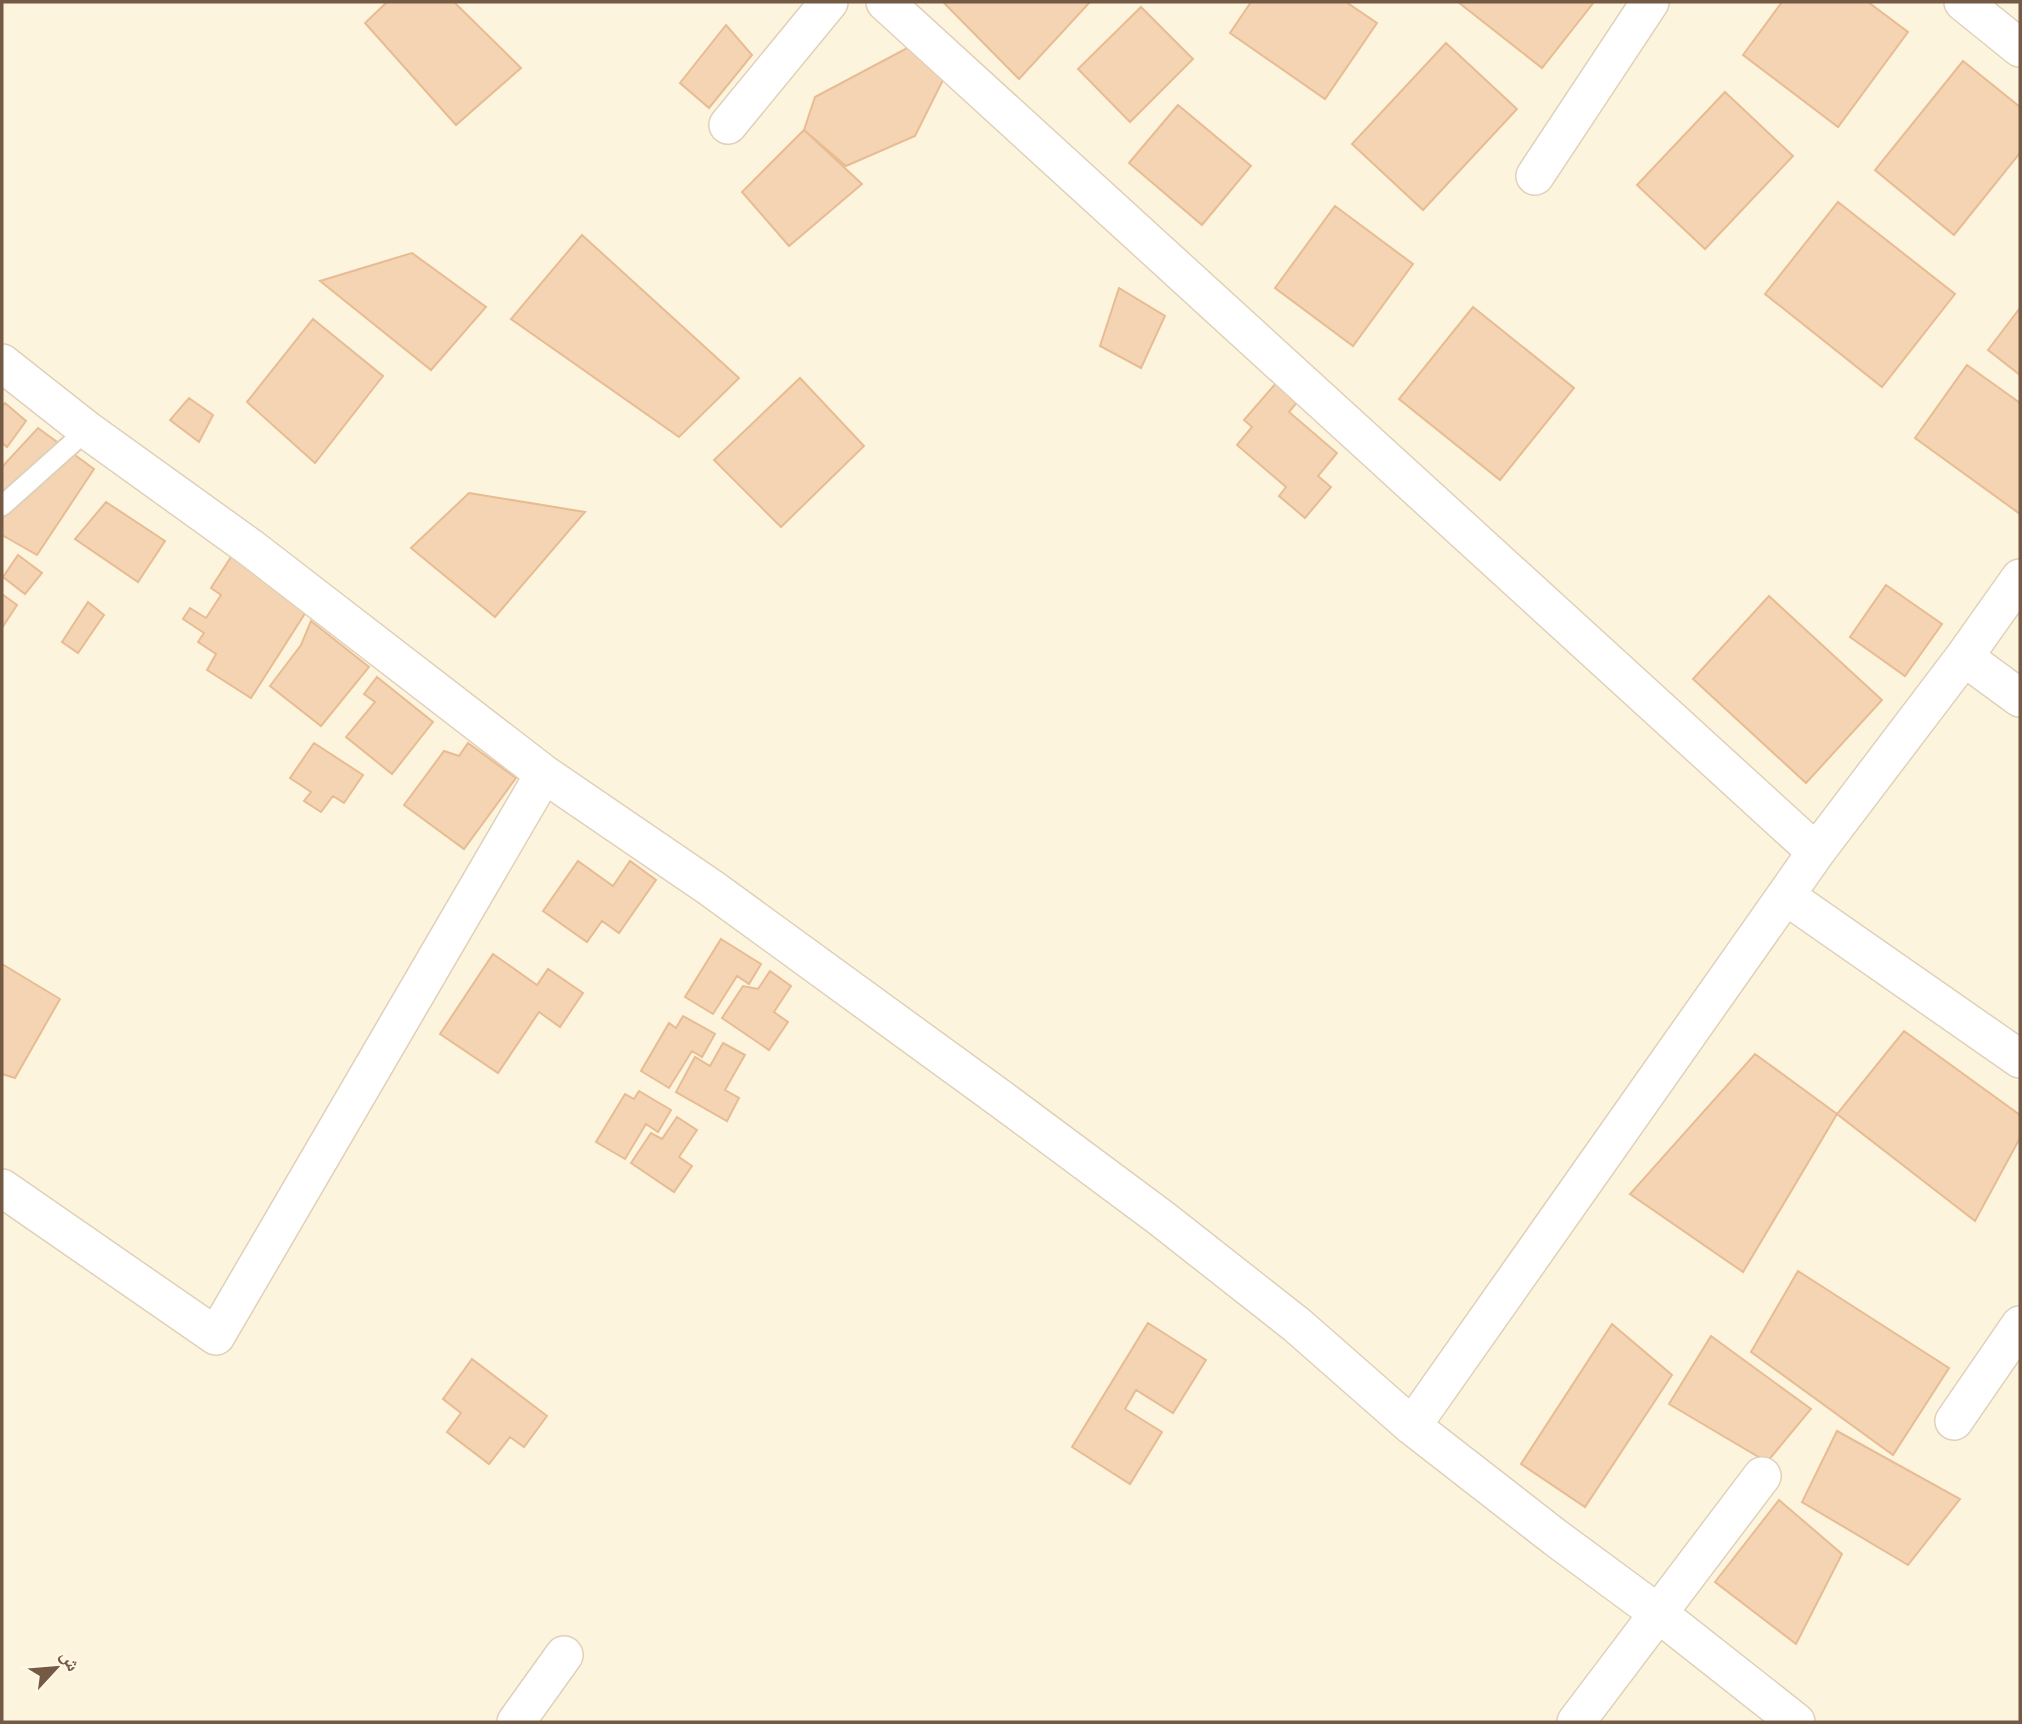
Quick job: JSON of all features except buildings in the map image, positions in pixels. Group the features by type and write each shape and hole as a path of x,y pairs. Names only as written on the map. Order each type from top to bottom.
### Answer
{"street":[{"path":"728,125 829,2"},
{"path":"885,2 1816,852"},
{"path":"1535,176 1650,2"},
{"path":"1963,2 2020,48"},
{"path":"2,363 87,430 251,548 544,774 711,888 1161,1218 1297,1325 1412,1426 1556,1538 1660,1614 1796,1722"},
{"path":"1412,1426 1816,852 1964,657 2020,578"},
{"path":"1964,657 2020,698"},
{"path":"2,1188 216,1336 544,774"},
{"path":"1786,896 2020,1059"},
{"path":"1954,1421 2020,1325"},
{"path":"1576,1722 1762,1476"},
{"path":"516,1722 564,1655"}],"lane":[{"path":"2,506 87,430"}]}
